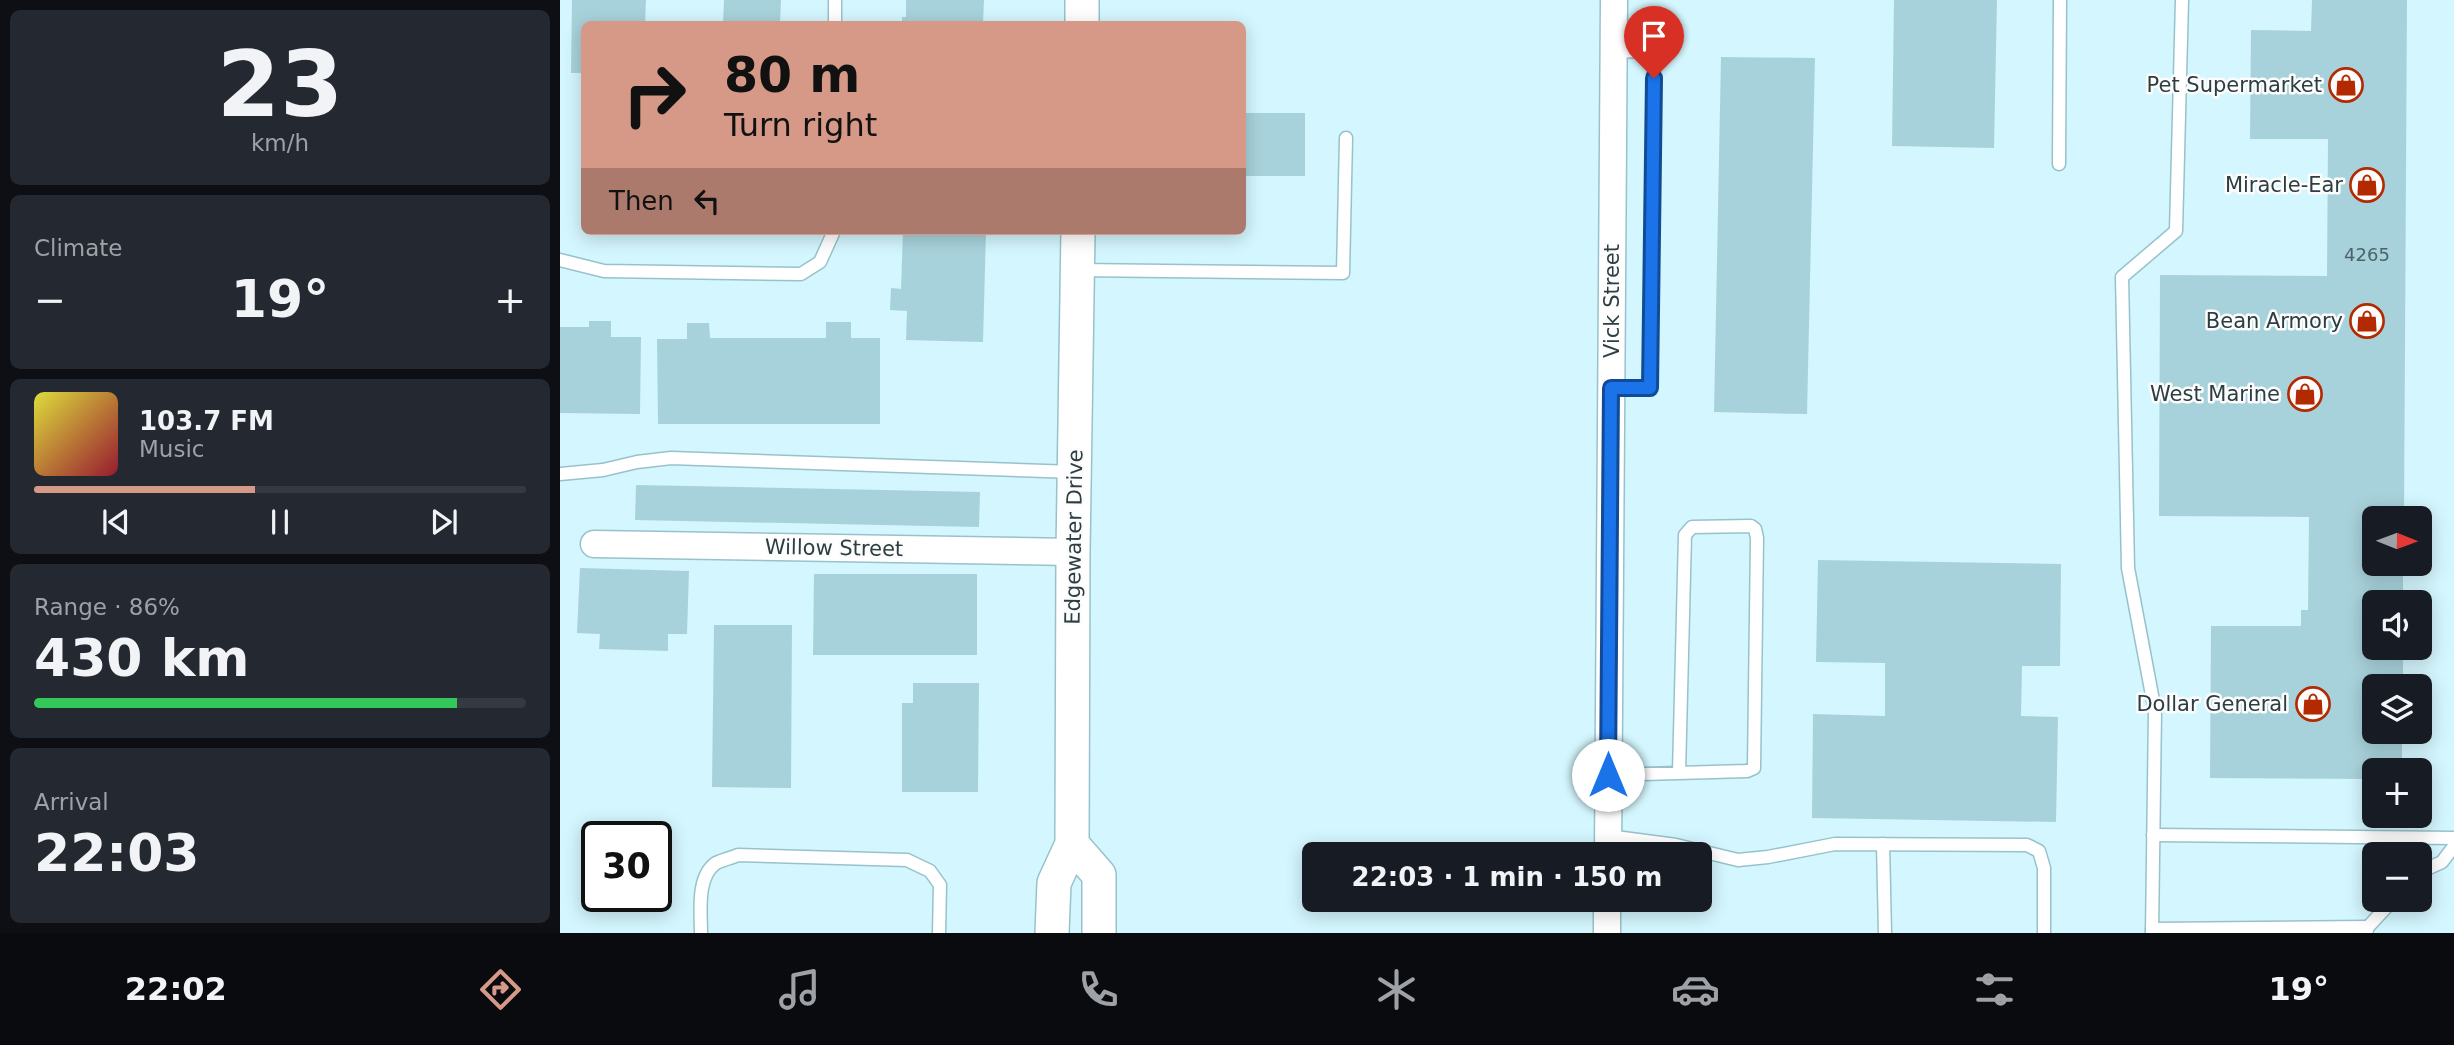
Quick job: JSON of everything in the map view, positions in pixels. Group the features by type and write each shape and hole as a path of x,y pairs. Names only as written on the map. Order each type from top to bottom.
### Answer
{"street":[{"path":"1082,0 1082,21"},
{"name":"Vick Street","path":"1608,842 1614,0"},
{"name":"Edgewater Drive","path":"1052,933 1054,883 1072,844 1078,235"},
{"name":"Willow Street","path":"594,544 1073,552"},
{"path":"1072,844 1099,875 1099,933"},
{"path":"1607,912 1607,933"}],"lane":[{"path":"835,0 835,21"},
{"path":"2059,164 2060,0"},
{"path":"2182,0 2176,231 2122,277 2128,568 2155,711 2152,931 2367,930 2383,912"},
{"path":"1611,388 1650,388 1654,65 1654,52 1614,51"},
{"path":"1077,270 1343,273 1346,138"},
{"path":"560,260 604,271 801,274 820,261 832,235"},
{"path":"560,474 603,470 671,458 1074,472"},
{"path":"1608,775 1679,773 1747,771 1754,768 1757,538 1755,529 1751,526 1692,527 1685,535 1679,773"},
{"path":"2153,835 2454,838"},
{"path":"1712,854 1738,860 1835,844 2027,845 2039,851 2044,869 2044,933"},
{"path":"1883,844 1885,933"},
{"path":"2432,867 2442,862 2454,846"},
{"path":"701,933 702,892 706,876 715,864 738,855 907,860 930,871 940,885 939,933"}],"building":[{"path":"572,0 646,0 645,21 581,21 581,73 571,73"},
{"path":"724,0 781,0 780,21 723,21"},
{"path":"906,0 984,0 983,21 902,21 902,17 906,17"},
{"path":"1894,0 1997,0 1994,148 1892,146"},
{"path":"2312,0 2407,0 2404,506 2362,506 2362,576 2403,576 2403,590 2362,590 2362,660 2403,660 2403,674 2362,674 2362,744 2402,744 2402,758 2362,758 2362,779 2210,778 2211,626 2301,626 2301,610 2308,610 2309,517 2159,516 2160,275 2327,276 2328,139 2250,139 2251,30 2311,31"},
{"path":"1721,57 1815,58 1807,414 1714,412"},
{"path":"1246,113 1305,113 1305,176 1246,176"},
{"path":"903,235 986,235 983,342 906,340 907,311 890,310 891,288 901,289"},
{"path":"589,321 611,321 611,337 641,337 640,414 560,413 560,327 589,327"},
{"path":"826,322 851,322 851,338 880,338 880,424 658,424 657,339 687,339 687,323 709,323 710,338 826,338"},
{"path":"636,485 980,492 979,527 635,520"},
{"path":"1818,560 2061,564 2060,666 2022,666 2021,716 2058,717 2056,822 1812,818 1813,714 1885,716 1885,663 1816,662"},
{"path":"580,568 689,571 687,634 668,634 668,651 599,649 600,634 577,633"},
{"path":"814,574 977,574 977,655 813,655"},
{"path":"714,625 792,625 791,788 712,787"},
{"path":"913,683 979,683 978,792 902,792 902,703 913,703"}],"place":[{"name":"Pet Supermarket","path":"2346,85"},
{"name":"Miracle-Ear","path":"2367,185"},
{"name":"Bean Armory","path":"2367,321"},
{"name":"West Marine","path":"2305,394"},
{"name":"Dollar General","path":"2313,704"}],"route":[{"path":"1608,775 1611,388 1650,388 1654,78"}]}
